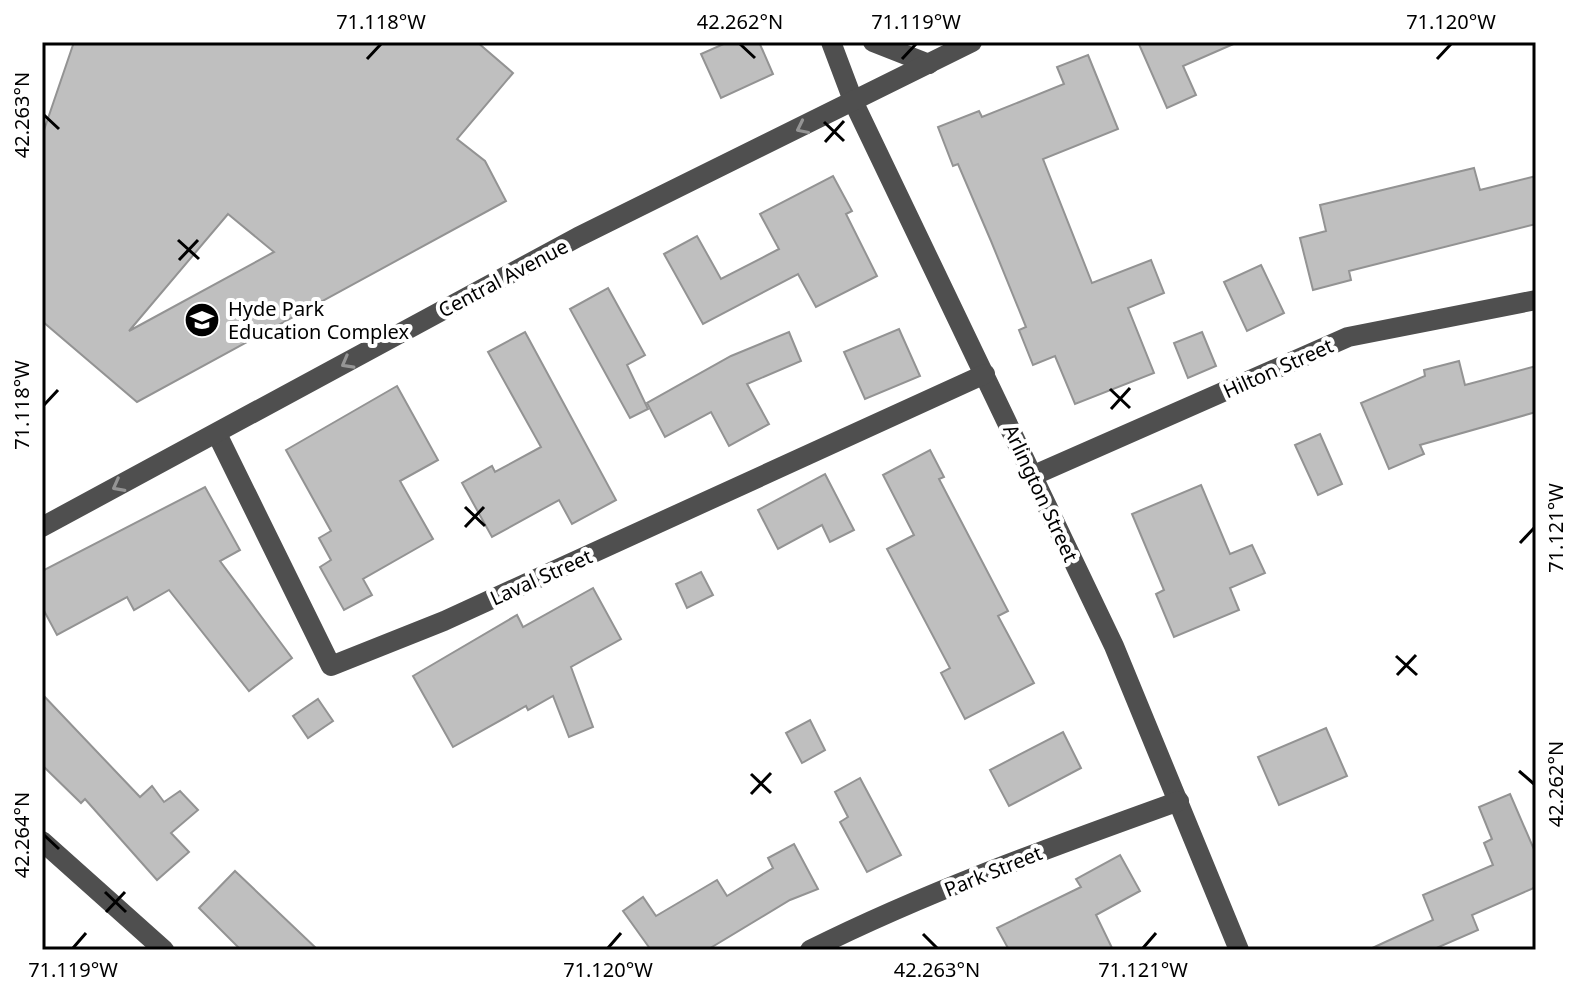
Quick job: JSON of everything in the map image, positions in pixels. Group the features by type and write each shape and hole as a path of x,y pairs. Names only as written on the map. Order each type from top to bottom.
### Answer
{"street":[{"name":"Arlington Street","path":"831,42 854,103 1114,646 1239,950"},
{"path":"873,42 929,64"},
{"name":"Central Avenue","path":"42,527 578,237 972,42"},
{"name":"Hilton Street","path":"1032,476 1348,337 1536,300"},
{"name":"Laval Street","path":"217,434 331,666 444,621 985,374"},
{"name":"Park Street","path":"810,950 856,927 1062,843 1179,801"},
{"path":"42,841 164,950"}],"building":[{"name":"Hyde Park Education Complex","path":"74,42 477,42 513,73 457,139 485,161 506,201 137,402 42,321 42,136","holes":["228,214 274,252 129,331"]},
{"path":"728,42 759,42 773,74 721,98 701,54"},
{"path":"1138,42 1238,42 1183,66 1196,95 1167,108"},
{"path":"1088,55 1118,129 1043,159 1092,283 1151,260 1164,293 1128,308 1154,373 1075,404 1055,356 1033,365 1019,330 1026,327 958,164 953,166 938,127 979,111 982,117 1064,84 1057,67"},
{"path":"1474,168 1480,190 1536,176 1536,224 1349,271 1351,280 1313,290 1300,238 1326,231 1320,205"},
{"path":"833,176 852,211 846,214 877,276 816,307 798,274 703,324 664,254 697,236 721,279 779,249 760,214"},
{"path":"1261,265 1284,313 1247,331 1224,282"},
{"path":"608,288 645,355 627,365 648,409 630,418 570,309"},
{"path":"899,329 920,376 865,399 844,352"},
{"path":"525,332 616,500 572,524 559,500 492,537 462,483 492,466 495,472 541,447 488,352"},
{"path":"789,332 801,361 747,384 769,424 729,446 711,412 665,437 647,403 731,356"},
{"path":"1202,332 1216,366 1188,378 1174,343"},
{"path":"1459,361 1465,385 1536,366 1536,412 1420,445 1424,454 1389,469 1361,403 1425,376 1424,370"},
{"path":"397,386 438,460 400,481 433,539 363,579 372,595 344,610 320,567 331,560 319,538 331,531 286,450"},
{"path":"1320,434 1342,484 1318,495 1295,445"},
{"path":"930,450 944,477 939,479 1008,611 998,616 1034,683 965,719 941,673 950,668 887,549 914,535 883,475"},
{"path":"825,474 854,530 830,542 822,525 778,549 758,510"},
{"path":"1201,485 1230,554 1252,545 1265,573 1230,588 1239,610 1174,637 1156,594 1164,590 1132,514"},
{"path":"205,487 240,550 220,561 292,658 249,691 169,590 134,610 127,597 57,635 42,607 42,571"},
{"path":"701,572 713,595 687,608 676,584"},
{"path":"593,588 621,639 571,667 593,727 569,737 553,696 528,710 526,706 453,747 413,676 517,615 523,627"},
{"path":"42,694 140,797 152,786 164,802 180,791 198,810 171,833 189,852 157,880 85,799 81,803 42,765"},
{"path":"318,699 333,721 308,738 293,716"},
{"path":"810,720 825,750 802,763 786,733"},
{"path":"1326,728 1347,776 1279,805 1258,757"},
{"path":"1063,732 1081,768 1009,806 990,770"},
{"path":"860,778 901,855 867,872 840,822 848,817 835,792"},
{"path":"1510,794 1536,854 1536,887 1472,915 1478,930 1432,950 1368,950 1433,920 1423,895 1493,865 1484,843 1492,839 1479,807"},
{"path":"794,844 818,889 790,900 707,950 651,950 623,911 643,897 656,916 717,880 727,896 773,868 768,858"},
{"path":"1120,855 1140,891 1096,915 1113,950 1009,950 997,928 1081,887 1076,879"},
{"path":"235,871 318,950 241,950 199,908"}],"place":[{"name":"Hyde Park Education Complex","path":"202,320"}]}
